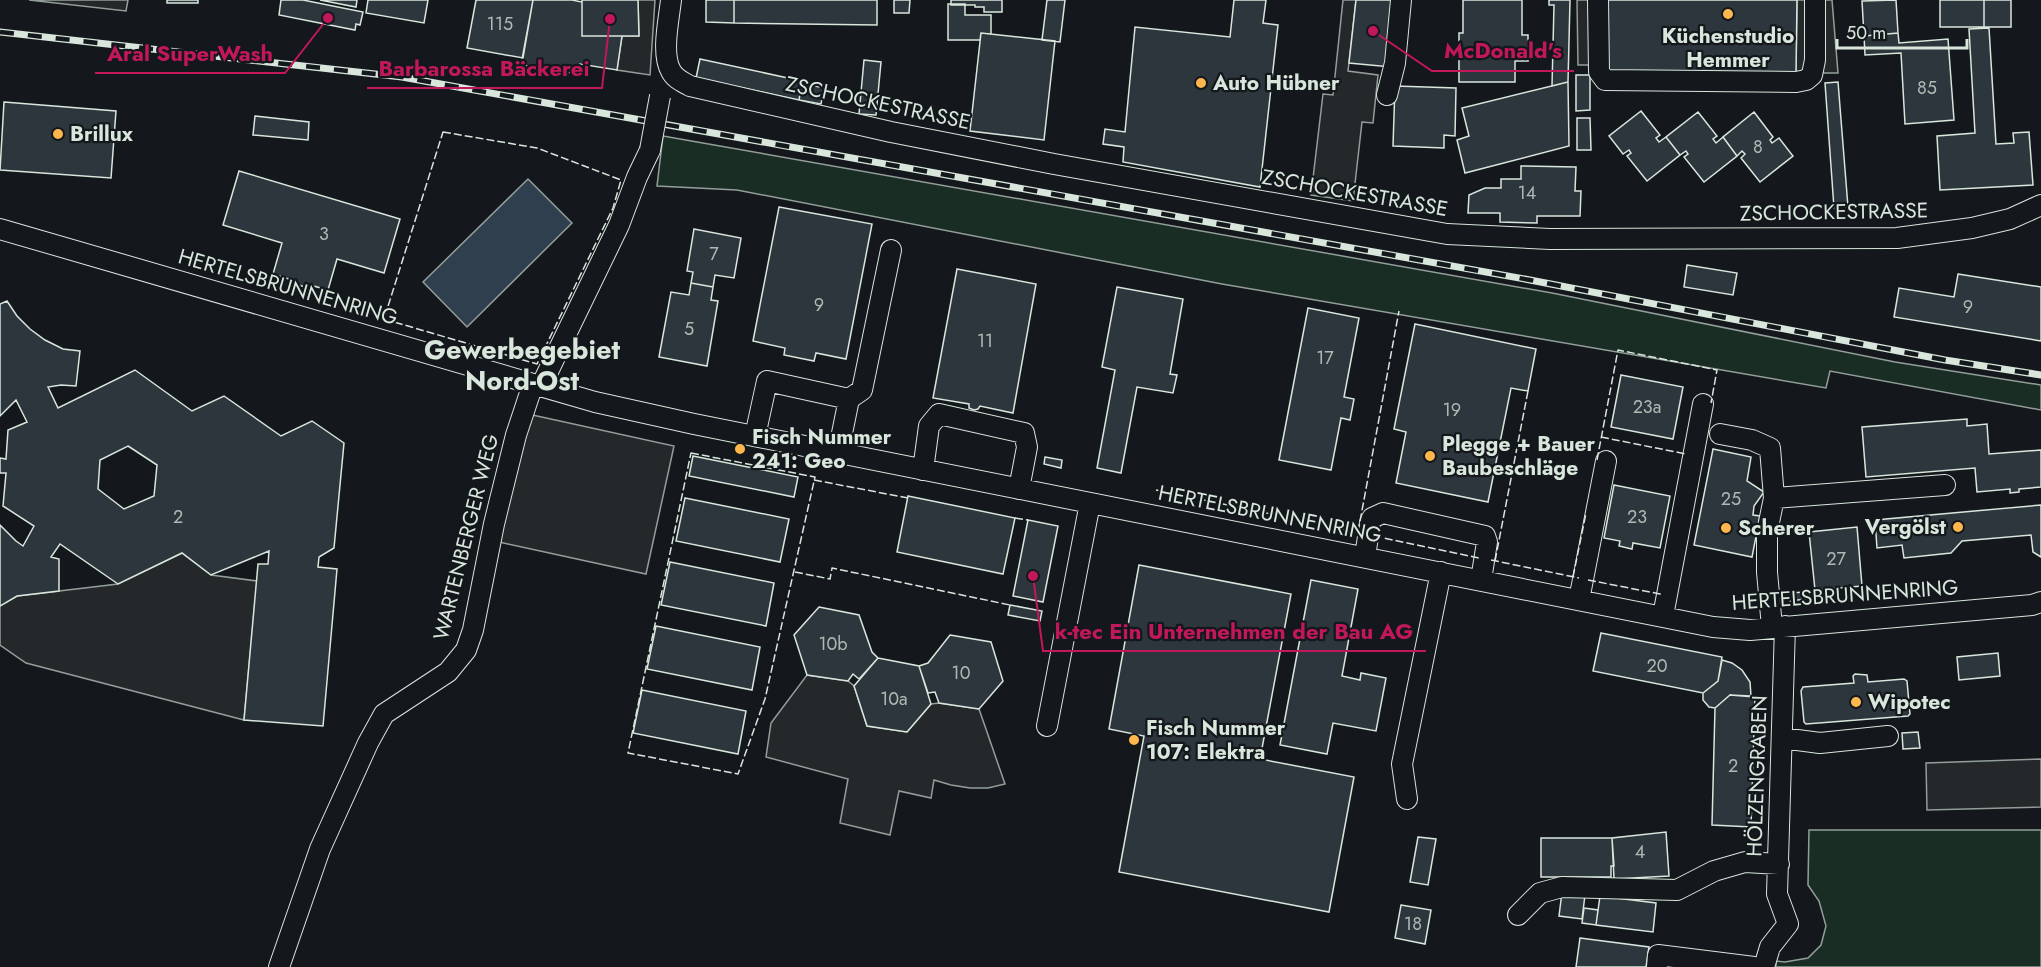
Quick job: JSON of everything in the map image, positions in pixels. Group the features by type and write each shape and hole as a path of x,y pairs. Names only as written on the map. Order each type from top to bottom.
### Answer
{"street":[{"path":"671,0 666,57 672,72"},
{"path":"1387,95 1395,63 1401,0"},
{"path":"1598,0 1599,72 1605,80 1796,82 1806,80 1812,75 1815,60 1815,0"},
{"name":"WARTENBERGER WEG","path":"279,967 320,849 368,743 384,714 448,672 466,650 473,630 494,524 516,435 537,385 619,225 650,150 663,83 672,72"},
{"name":"ZSCHOCKESTRASSE","path":"672,72 679,80 690,86 891,132 1447,234 1550,239 1897,238 1972,228 2010,219 2041,205"},
{"name":"HERTELSBRUNNENRING","path":"0,229 595,402 837,453 1713,627 1750,630 2032,605 2041,602"},
{"path":"837,453 849,399 862,390 891,250"},
{"path":"755,436 767,381 849,399"},
{"path":"1663,616 1703,404"},
{"path":"923,470 929,426 939,414 1024,433 1027,447 1019,489"},
{"name":"HÖLZENGRABEN","path":"1720,434 1752,440 1770,448 1774,498 1767,532 1767,572 1778,627 1782,738 1777,894 1788,924 1770,947 1764,967"},
{"path":"1580,600 1606,460"},
{"path":"1774,498 1945,485"},
{"path":"1047,726 1090,503"},
{"path":"1365,557 1370,523 1377,514 1383,513 1485,536 1487,542 1481,580"},
{"path":"1407,798 1402,764 1441,572"},
{"path":"1782,738 1820,743 1888,736"},
{"path":"1518,915 1540,893 1562,888 1677,890 1714,871 1745,862 1779,864"},
{"path":"1657,967 1658,955 1754,967"}],"green space":[{"path":"663,136 1552,293 1895,362 2041,385 2041,410 1830,371 1826,388 1222,284 737,190 657,186"},
{"path":"1809,830 2041,830 2041,967 1776,967 1776,961 1785,962 1808,958 1821,945 1826,926 1819,901 1808,885"}],"shaded area":[{"path":"29,0 128,0 126,11"},
{"path":"638,0 655,0 650,75 617,70 622,36 639,36"},
{"path":"1343,0 1356,0 1348,71 1378,75 1373,123 1362,122 1353,201 1311,195 1323,94 1333,95"},
{"path":"1577,0 1608,0 1608,72 1587,65 1578,65"},
{"path":"1797,0 1832,0 1838,73 1796,73"},
{"path":"528,414 674,446 646,574 499,542"},
{"path":"182,553 211,575 257,581 244,720 26,663 0,645 0,606 17,596 118,584"},
{"path":"807,675 848,681 854,686 867,726 907,732 931,704 939,703 979,709 1005,784 988,788 970,788 934,780 931,798 899,791 890,835 840,823 848,779 766,757 771,723"},
{"path":"2041,759 2041,807 1927,810 1926,763"}],"water":[{"path":"528,179 572,223 467,327 423,282"}],"building":[{"path":"167,0 198,0 198,3 167,3"},
{"path":"281,0 303,0 363,12 360,25 356,24 355,30 279,15"},
{"path":"320,0 357,0 356,7"},
{"path":"368,0 428,0 424,23 366,13"},
{"path":"476,0 533,0 523,58 467,48"},
{"path":"533,0 582,2 582,36 622,36 617,70 580,64 578,74 521,65"},
{"path":"582,0 638,0 639,36 582,36"},
{"path":"706,0 734,0 734,23 706,22"},
{"path":"734,0 877,0 877,25 734,23"},
{"path":"894,0 910,0 909,13 894,13"},
{"path":"951,0 1002,0 1002,12 984,12 984,7 975,7 975,5 951,5"},
{"path":"1047,0 1065,0 1060,42 1042,40"},
{"name":"Auto Hübner","path":"1234,0 1266,0 1263,23 1278,25 1260,187 1123,162 1124,147 1103,144 1105,129 1125,132 1135,27 1230,37"},
{"path":"1356,0 1398,0 1391,67 1349,63"},
{"path":"1463,0 1522,0 1522,35 1528,35 1528,61 1515,61 1515,82 1459,82 1459,33 1463,33"},
{"path":"1549,0 1570,0 1568,82 1552,86 1554,5 1549,5"},
{"path":"1608,0 1797,0 1796,73 1608,72"},
{"path":"1896,0 1898,33 1864,36 1862,1"},
{"path":"1940,0 1984,0 1984,27 1940,27"},
{"path":"1984,0 2011,0 2011,27 1984,27"},
{"path":"948,4 965,4 965,15 991,15 991,34 981,33 980,40 948,40"},
{"path":"1989,28 1996,144 2014,143 2013,133 2029,132 2033,185 1940,190 1937,136 1975,133 1969,29"},
{"path":"981,33 1055,41 1044,140 970,131"},
{"path":"1898,33 1899,43 1948,39 1954,120 1905,124 1901,53 1865,55 1864,36"},
{"path":"700,59 802,81 799,100 696,78"},
{"path":"864,60 881,62 876,115 859,114"},
{"path":"1576,75 1590,75 1590,110 1576,111"},
{"path":"1568,82 1569,146 1465,173 1457,140 1469,136 1462,108"},
{"path":"1838,82 1848,207 1834,208 1825,83"},
{"path":"802,83 824,88 821,104 799,100"},
{"path":"1395,86 1456,88 1455,136 1444,135 1444,148 1393,146"},
{"name":"Brillux","path":"4,102 116,111 111,178 0,170"},
{"path":"1641,111 1660,135 1656,138 1659,142 1666,137 1680,155 1647,181 1627,156 1631,153 1629,150 1623,154 1609,136"},
{"path":"1698,112 1717,136 1713,139 1716,143 1723,137 1737,156 1704,182 1684,157 1688,154 1686,151 1680,155 1666,137"},
{"path":"1754,112 1773,137 1770,140 1772,143 1779,138 1793,156 1760,182 1741,158 1745,154 1742,151 1737,156 1723,137"},
{"path":"255,116 309,122 308,140 253,135"},
{"path":"1577,118 1590,118 1591,150 1577,150"},
{"path":"1521,166 1576,167 1575,191 1581,191 1580,216 1537,216 1537,223 1500,222 1500,213 1468,213 1469,195 1485,188 1501,188 1501,179 1521,179"},
{"path":"239,171 400,219 384,273 337,259 328,290 306,284 305,287 273,274 282,243 223,225"},
{"path":"779,207 872,224 846,359 816,353 814,361 784,355 785,348 753,341"},
{"path":"694,229 741,238 734,278 715,275 713,287 691,283 693,272 687,271"},
{"path":"1687,265 1737,273 1733,295 1684,287"},
{"path":"957,269 1036,284 1013,413 980,406 974,410 969,408 969,404 933,398"},
{"path":"1958,274 2041,287 2041,341 1894,317 1899,288 1954,297"},
{"path":"691,283 713,287 711,300 718,301 707,366 659,357 671,292 689,295"},
{"path":"1117,287 1183,299 1170,374 1177,375 1173,393 1137,387 1121,473 1097,468 1115,370 1102,367"},
{"path":"7,301 17,316 45,340 63,349 80,351 76,386 48,387 58,408 135,370 192,411 224,396 281,436 312,421 344,443 334,548 319,557 318,567 337,569 323,726 244,720 258,564 268,564 269,551 211,575 182,553 118,584 60,544 51,557 59,559 59,591 17,596 0,606 0,525 23,546 34,526 3,506 6,473 0,473 0,458 6,459 8,430 27,422 16,400 0,416 0,304","holes":["128,446 157,465 154,496 124,509 98,489 100,460"]},
{"path":"1308,308 1359,318 1344,397 1354,399 1350,420 1341,418 1331,470 1279,460"},
{"path":"1415,324 1536,349 1528,391 1511,388 1488,502 1396,483 1406,432 1394,429"},
{"path":"1621,375 1683,387 1673,439 1611,427"},
{"path":"1967,419 1967,426 1987,424 1989,454 2041,450 2041,487 2019,489 2019,492 2010,493 2010,489 1977,492 1975,468 1866,477 1862,427"},
{"path":"1713,449 1751,457 1747,481 1764,492 1754,506 1753,515 1760,516 1752,557 1694,545"},
{"path":"693,456 798,477 794,497 689,476"},
{"path":"1045,457 1062,460 1061,468 1044,464"},
{"path":"1614,485 1670,496 1660,548 1633,543 1632,549 1619,546 1620,541 1604,538"},
{"path":"908,496 1015,518 1003,574 897,552"},
{"path":"685,498 789,519 780,562 676,541"},
{"name":"Vergölst","path":"2041,505 2041,557 2033,552 2031,535 1962,541 1951,553 1904,558 1902,545 1877,548 1875,520"},
{"path":"1028,520 1058,526 1043,602 1013,596"},
{"path":"1857,527 1862,586 1815,590 1809,532"},
{"path":"670,562 774,583 766,626 661,605"},
{"path":"1139,565 1291,594 1260,759 1354,777 1329,912 1119,872 1144,736 1109,729"},
{"path":"1311,580 1358,589 1342,676 1360,680 1361,673 1386,678 1376,731 1333,723 1327,754 1280,745"},
{"path":"1806,592 1806,599 1790,601 1789,593"},
{"path":"1010,605 1042,611 1040,621 1008,615"},
{"path":"819,607 859,615 872,652 878,658 859,679 853,674 848,681 807,675 794,635"},
{"path":"656,626 760,647 752,690 647,669"},
{"path":"1601,633 1722,657 1718,681 1703,693 1593,671"},
{"path":"950,635 991,642 1003,681 979,709 939,703 935,692 928,693 919,666 928,663"},
{"path":"1998,653 2000,676 1959,680 1957,657"},
{"path":"878,658 919,666 931,704 907,732 867,726 854,686"},
{"path":"1722,660 1742,670 1750,682 1751,696 1730,695 1715,708 1709,707 1703,700 1703,693 1718,681"},
{"name":"Wipotec","path":"1855,674 1867,675 1868,682 1904,679 1907,681 1910,714 1806,724 1804,722 1801,691 1803,687 1854,683"},
{"path":"642,690 746,711 738,754 633,733"},
{"path":"1730,695 1755,697 1751,827 1712,825 1715,708"},
{"path":"1918,732 1920,748 1903,749 1902,733"},
{"path":"1666,832 1669,876 1614,879 1612,838"},
{"path":"1418,837 1436,839 1428,885 1410,882"},
{"path":"1541,838 1612,838 1614,866 1611,866 1611,877 1541,877"},
{"path":"1562,892 1585,895 1582,919 1559,916"},
{"path":"1600,896 1656,903 1653,932 1596,925"},
{"path":"1401,905 1431,910 1425,944 1395,938"},
{"path":"1584,908 1598,910 1596,925 1582,923"},
{"path":"1580,938 1649,947 1646,967 1576,967"}],"railway":[{"path":"0,32 402,77 1530,280 1945,360 2041,375"}],"fence":[{"path":"443,132 537,148 621,180 613,208 537,364 384,319 443,132"},
{"path":"1358,532 1399,311"},
{"path":"1597,460 1618,350 1717,370 1711,403"},
{"path":"1495,561 1528,391"},
{"path":"1601,437 1686,454"},
{"path":"691,453 815,477 765,699 738,774 628,753 691,453"},
{"path":"814,480 908,498"},
{"path":"1156,490 1362,533"},
{"path":"1573,577 1586,513"},
{"path":"1015,518 1028,520"},
{"path":"1374,536 1479,558"},
{"path":"1491,560 1579,578"},
{"path":"795,572 830,579 832,568 1010,605"},
{"path":"1588,580 1660,593"}],"place":[{"name":"Küchenstudio Hemmer","path":"1728,14"},
{"name":"Aral SuperWash","path":"328,18"},
{"name":"Barbarossa Bäckerei","path":"610,19"},
{"name":"McDonald's","path":"1373,31"},
{"name":"Auto Hübner","path":"1201,83"},
{"name":"Brillux","path":"58,134"},
{"name":"Fisch Nummer 241: Geo","path":"740,449"},
{"name":"Plegge + Bauer Baubeschläge","path":"1430,456"},
{"name":"Vergölst","path":"1958,527"},
{"name":"Scherer","path":"1726,528"},
{"name":"k-tec Ein Unternehmen der Bau AG","path":"1033,576"},
{"name":"Wipotec","path":"1856,702"},
{"name":"Fisch Nummer 107: Elektra","path":"1134,740"}],"district":[{"name":"Gewerbegebiet Nord-Ost","path":"522,366"}]}
